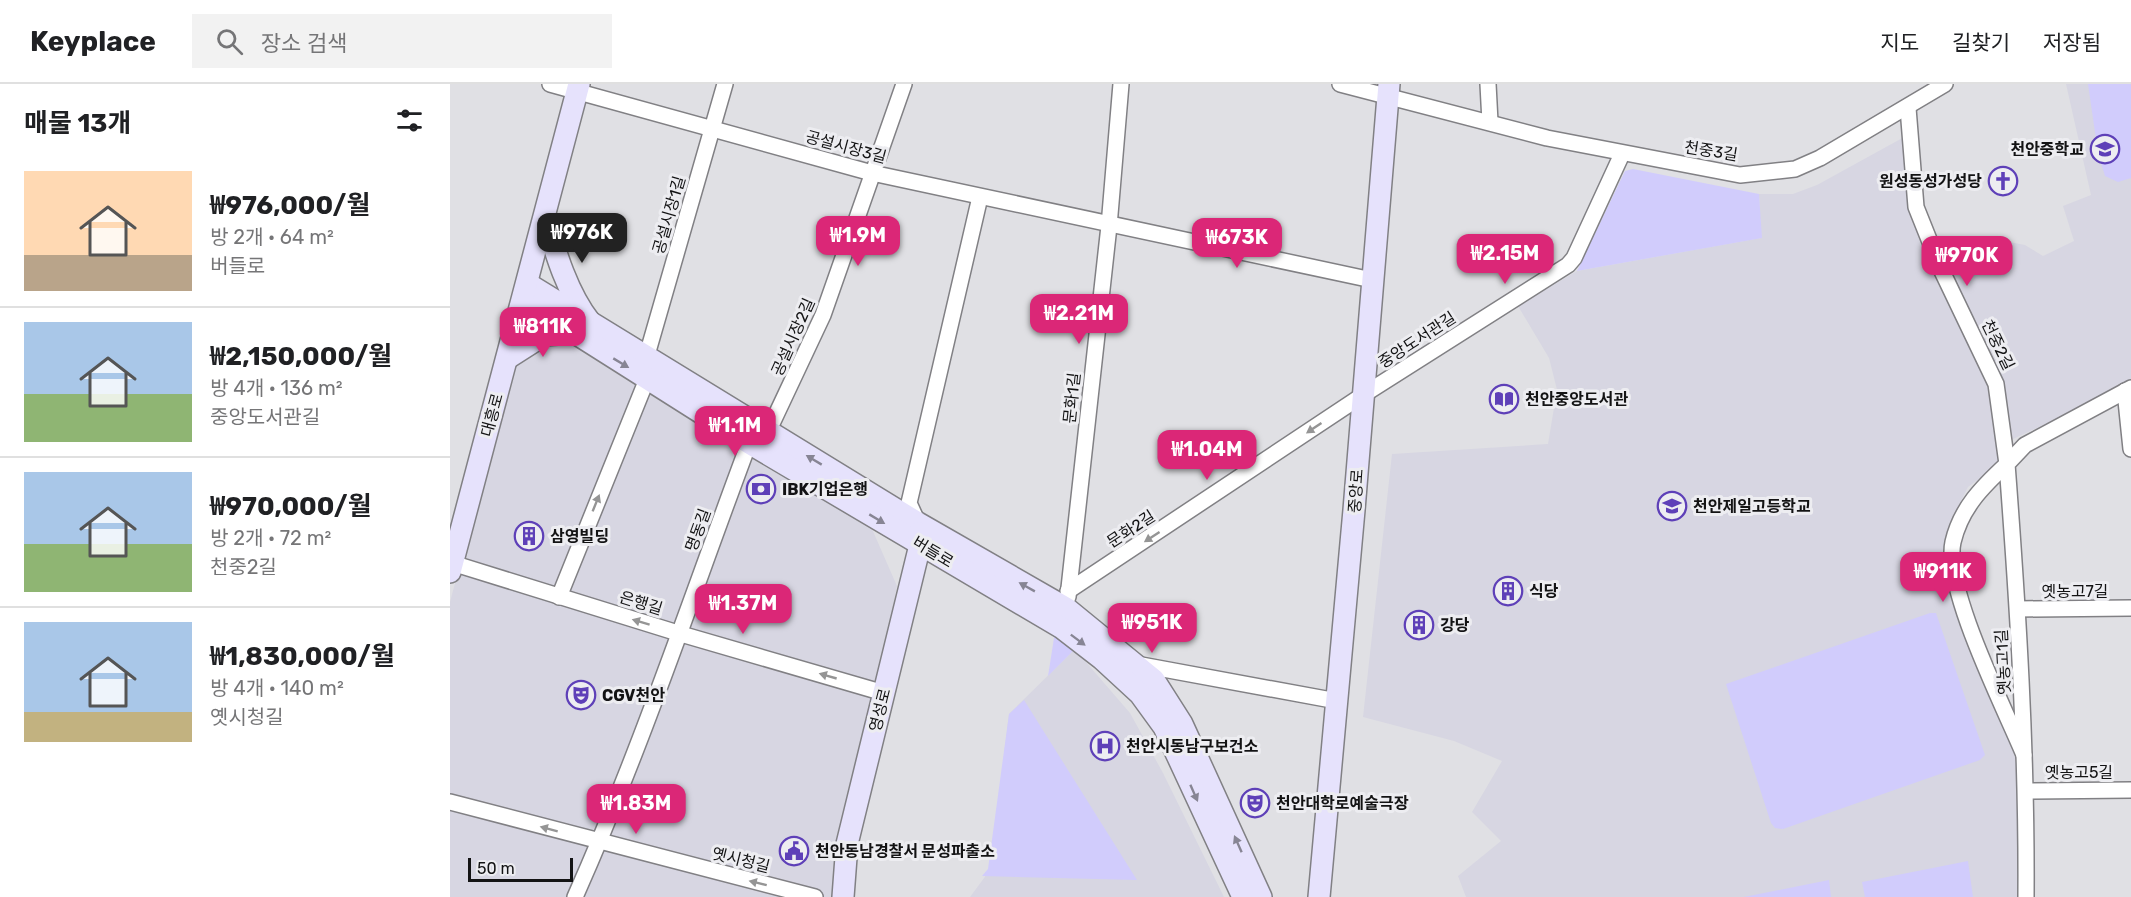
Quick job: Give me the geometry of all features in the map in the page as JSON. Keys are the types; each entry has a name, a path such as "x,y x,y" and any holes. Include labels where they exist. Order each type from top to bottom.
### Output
{"street":[{"name":"공설시장3길","path":"550,84 578,87 713,129 872,173 1109,226 1372,280"},
{"name":"공설시장1길","path":"647,355 725,84"},
{"name":"공설시장2길","path":"768,432 823,315 904,84"},
{"name":"문화1길","path":"1067,600 1109,226 1121,84"},
{"name":"천중3길","path":"1340,84 1388,90 1490,122 1622,154 1740,175 1795,169 1820,158 1908,108 1945,84"},
{"path":"1488,84 1490,122"},
{"name":"대흥로","path":"451,567 578,87"},
{"name":"중앙로","path":"1319,896 1388,90"},
{"name":"천중2길","path":"1908,108 1916,207 1940,267 1996,384 2007,464"},
{"name":"중앙도서관길","path":"1363,395 1568,265 1574,258 1622,154"},
{"path":"918,523 909,503 980,197"},
{"path":"545,216 566,276 583,313 592,325"},
{"name":"버들로","path":"525,292 647,355 918,523 1067,600 1154,680 1182,724 1262,897"},
{"name":"버들로","path":"525,292 571,333 749,443 1062,628 1102,659 1140,694 1164,727 1243,897"},
{"path":"508,358 544,335 571,333"},
{"path":"560,597 647,379"},
{"path":"2024,755 1959,602 1953,570 1953,544 1966,508 1977,491 2025,445 2128,390 2131,449"},
{"name":"문화2길","path":"1067,600 1363,395"},
{"name":"명동길","path":"575,897 681,634 749,443"},
{"name":"옛농고1길","path":"2007,464 2018,609 2026,791 2026,897"},
{"name":"영성로","path":"843,897 847,844 920,544 918,523"},
{"name":"은행길","path":"451,567 884,693"},
{"name":"옛농고7길","path":"2018,609 2131,608"},
{"name":"버들로","path":"1134,663 1337,701"},
{"name":"옛농고5길","path":"2026,791 2131,790"},
{"name":"옛시청길","path":"450,802 815,897"}],"shaded area":[{"path":"2066,84 2131,84 2131,384 2013,439 1993,356 1936,244 1993,239 2025,245 2043,256 2074,241 2063,206 2091,195"},
{"name":"천안중학교","path":"2088,84 2131,84 2131,178 2118,182 2105,176 2098,153"},
{"name":"천안제일고등학교","path":"1906,136 1906,184 1915,227 1928,263 1990,386 1999,428 1998,465 1968,487 1949,525 1944,559 1953,599 2023,780 2017,897 1466,897 1458,876 1501,841 1472,812 1502,761 1454,741 1363,717 1392,454 1548,444 1557,390 1549,358 1518,306 1577,271 1761,238 1759,194 1793,194 1817,185"},
{"path":"1633,169 1759,194 1762,238 1577,271 1625,171"},
{"path":"569,338 869,522 897,586 879,682 835,845 836,897 450,897 450,602 512,369 522,354 542,351"},
{"path":"1930,613 1936,613 1985,755 1980,760 1783,829 1775,828 1771,823 1726,684"},
{"path":"1056,625 1081,643 1048,676"},
{"path":"1081,643 1085,661 1130,713 1163,773 1224,897 970,897 990,870 1009,714"},
{"path":"1024,700 1137,880 982,876 988,869 1009,714"},
{"path":"1968,861 1973,897 1865,897 1862,882"},
{"path":"1829,880 1831,897 1744,897"}],"place":[{"name":"천안중학교","path":"2105,149"},
{"name":"원성동성가성당","path":"2003,181"},
{"name":"천안중앙도서관","path":"1504,399"},
{"name":"IBK기업은행","path":"761,489"},
{"name":"천안제일고등학교","path":"1672,506"},
{"name":"삼영빌딩","path":"529,536"},
{"name":"식당","path":"1508,591"},
{"name":"강당","path":"1419,625"},
{"name":"CGV천안","path":"581,695"},
{"name":"천안시동남구보건소","path":"1105,746"},
{"name":"천안대학로예술극장","path":"1255,803"},
{"name":"천안동남경찰서 문성파출소","path":"794,851"}]}
